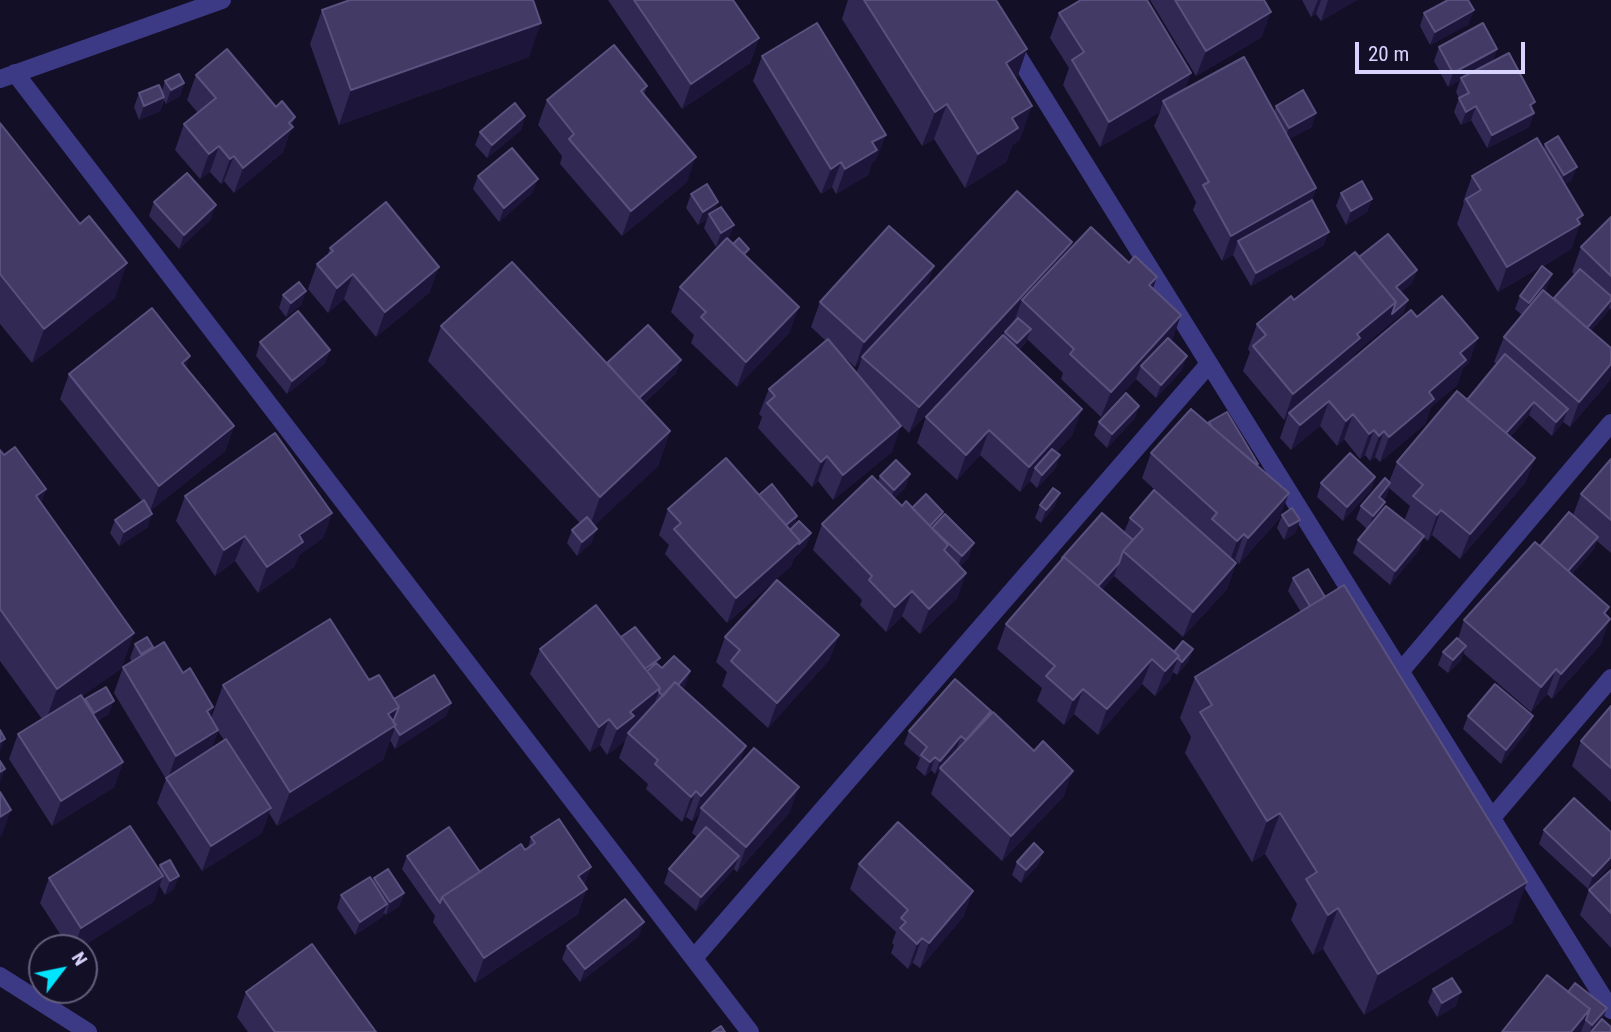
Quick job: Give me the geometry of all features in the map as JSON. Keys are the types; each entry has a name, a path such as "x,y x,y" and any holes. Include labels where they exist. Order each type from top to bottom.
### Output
{"street":[{"path":"222,0 8,76 750,1032"},
{"path":"998,23 1611,1010"},
{"path":"694,958 1209,364"},
{"path":"1400,672 1611,423"},
{"path":"1491,819 1611,678"},
{"path":"0,976 88,1032"}],"building":[{"path":"350,0 533,0 541,23 351,90 322,10"},
{"path":"634,0 733,0 759,38 691,84"},
{"path":"864,0 996,0 1027,49 1006,63 1032,106 1012,118 1018,128 978,154 947,104 935,112"},
{"path":"1081,0 1147,0 1191,73 1109,122 1072,60 1084,52 1059,13"},
{"path":"1175,0 1264,0 1271,12 1206,51"},
{"path":"1448,0 1468,0 1474,10 1435,32 1424,13"},
{"path":"817,23 886,135 872,142 877,150 845,169 841,162 831,169 762,56"},
{"path":"1483,23 1497,49 1453,73 1439,47"},
{"path":"614,45 647,86 641,91 696,157 631,211 569,139 574,134 547,100"},
{"path":"227,49 276,107 282,101 295,117 289,123 293,127 243,168 234,156 230,159 219,146 209,154 184,124 216,98 196,75"},
{"path":"1509,53 1535,102 1530,105 1534,113 1492,135 1476,106 1466,112 1459,98 1469,93 1461,78"},
{"path":"1244,57 1316,188 1231,236 1203,185 1209,182 1163,101"},
{"path":"179,74 184,83 171,90 165,81"},
{"path":"159,85 164,97 144,106 139,93"},
{"path":"1303,90 1316,113 1289,128 1276,106"},
{"path":"515,103 525,116 492,145 480,132"},
{"path":"0,123 80,224 89,216 127,263 44,329 0,274"},
{"path":"1558,136 1577,167 1564,175 1545,144"},
{"path":"1537,138 1583,215 1577,219 1580,224 1507,267 1466,199 1481,190 1472,176"},
{"path":"512,148 538,179 504,208 478,176"},
{"path":"187,173 216,205 184,235 154,202"},
{"path":"1362,181 1372,199 1351,211 1341,193"},
{"path":"707,184 718,202 703,212 691,194"},
{"path":"1017,191 1072,242 919,407 862,357"},
{"path":"1312,200 1329,232 1256,273 1238,241"},
{"path":"386,202 439,267 385,312 353,274 337,288 317,264 333,251 330,248"},
{"path":"721,207 734,225 721,233 709,214"},
{"path":"1611,217 1611,276 1581,247"},
{"path":"889,226 934,266 864,342 820,302"},
{"path":"1091,227 1129,263 1135,256 1157,277 1149,285 1181,315 1111,392 1070,354 1074,349 1022,300"},
{"path":"1388,234 1417,270 1396,287 1408,300 1392,314 1396,302 1359,257"},
{"path":"727,238 799,307 746,362 701,317 706,312 680,287"},
{"path":"739,238 749,249 744,254 733,244"},
{"path":"1355,252 1396,302 1357,334 1360,338 1293,394 1253,346 1266,335 1257,324 1291,296 1294,300"},
{"path":"512,262 670,431 600,497 441,326"},
{"path":"1542,266 1552,274 1529,303 1520,296"},
{"path":"1580,269 1611,296 1611,300 1587,328 1554,298"},
{"path":"299,282 306,291 291,303 283,295"},
{"path":"1543,290 1611,348 1611,364 1579,402 1504,337"},
{"path":"1442,296 1478,338 1460,353 1466,360 1429,392 1434,399 1389,437 1384,431 1379,436 1374,430 1369,434 1353,414 1346,421 1329,401 1300,425 1289,413 1411,310 1417,317"},
{"path":"152,308 190,356 182,363 234,426 159,486 69,374"},
{"path":"298,311 330,350 292,381 260,342"},
{"path":"1018,318 1031,329 1017,343 1005,332"},
{"path":"648,325 681,360 639,398 607,363"},
{"path":"1003,335 1082,409 1029,467 989,430 966,455 926,417"},
{"path":"1168,338 1187,356 1161,385 1141,366"},
{"path":"828,339 901,426 843,475 827,456 821,462 767,403 775,396 769,389"},
{"path":"1505,354 1568,409 1556,422 1534,402 1506,433 1467,400"},
{"path":"1457,391 1535,458 1470,534 1441,510 1437,515 1413,496 1423,485 1397,462"},
{"path":"1126,393 1139,406 1112,434 1099,422"},
{"path":"1191,409 1289,493 1248,538 1244,534 1237,541 1212,519 1217,513 1151,453"},
{"path":"1227,412 1258,464 1257,465 1209,422"},
{"path":"275,433 332,513 299,535 303,542 267,567 245,536 224,550 185,496"},
{"path":"15,447 46,489 36,496 134,633 57,689 0,609 0,450 4,455"},
{"path":"1052,449 1060,455 1042,475 1035,468"},
{"path":"1350,453 1375,477 1347,507 1321,483"},
{"path":"726,458 800,541 736,598 674,529 681,523 668,509"},
{"path":"1611,459 1611,520 1581,494"},
{"path":"896,460 910,474 894,490 880,476"},
{"path":"872,476 902,506 906,501 948,545 944,550 966,573 929,609 912,591 895,607 869,580 872,576 822,524"},
{"path":"1385,478 1390,483 1379,497 1385,502 1373,516 1361,506"},
{"path":"772,484 797,516 786,525 759,495"},
{"path":"1053,488 1060,493 1046,510 1040,505"},
{"path":"1154,490 1236,563 1193,612 1123,551 1143,529 1130,518"},
{"path":"926,494 943,512 930,526 912,508"},
{"path":"144,500 152,514 124,532 115,520"},
{"path":"1386,506 1424,536 1395,571 1358,540"},
{"path":"1292,508 1300,520 1289,526 1282,515"},
{"path":"1569,512 1598,537 1568,571 1540,546"},
{"path":"1102,513 1133,540 1123,551 1119,563 1098,586 1062,558"},
{"path":"945,514 974,543 962,556 932,528"},
{"path":"587,517 597,529 582,542 572,530"},
{"path":"799,521 811,533 799,544 800,541 790,530"},
{"path":"1535,542 1609,607 1604,613 1610,619 1561,674 1556,669 1541,687 1464,620"},
{"path":"1064,557 1179,656 1165,671 1152,659 1107,709 1083,689 1073,700 1046,676 1055,666 1006,624"},
{"path":"1308,569 1325,597 1310,606 1293,578"},
{"path":"777,580 839,635 777,703 731,661 740,650 725,637"},
{"path":"1344,585 1527,882 1378,974 1338,908 1328,915 1306,879 1317,872 1280,813 1267,821 1200,712 1212,705 1195,677"},
{"path":"596,605 660,688 630,712 634,716 617,729 609,719 599,727 540,649"},
{"path":"330,619 369,680 379,675 399,707 388,714 396,725 290,792 223,685"},
{"path":"635,627 660,658 645,669 621,637"},
{"path":"147,637 153,647 141,654 135,644"},
{"path":"1457,638 1466,646 1453,660 1443,652"},
{"path":"1183,641 1193,649 1182,662 1174,652"},
{"path":"164,642 183,673 190,668 213,707 207,711 218,730 176,756 123,667"},
{"path":"674,656 690,671 678,685 675,682 663,696 647,671 656,663 662,668"},
{"path":"434,675 451,703 400,735 393,722 399,707 394,699"},
{"path":"955,679 991,711 966,740 961,736 940,761 935,757 930,762 921,755 927,747 909,731"},
{"path":"675,682 746,746 701,796 696,791 691,797 655,764 658,760 628,733"},
{"path":"1495,684 1533,716 1506,750 1468,716"},
{"path":"106,687 114,701 94,713 85,699"},
{"path":"81,695 123,762 61,801 18,734"},
{"path":"1611,706 1611,768 1581,741"},
{"path":"993,712 1034,751 1043,741 1073,771 1011,836 940,768"},
{"path":"226,739 271,808 211,846 166,778"},
{"path":"754,748 799,787 746,847 701,808"},
{"path":"0,792 11,810 0,817"},
{"path":"1574,798 1611,832 1611,857 1593,876 1544,830"},
{"path":"559,819 591,867 578,876 587,889 484,958 442,897 521,844 525,850 535,843 531,837"},
{"path":"898,822 973,891 929,943 922,938 917,944 900,928 906,922 901,918 908,910 859,864"},
{"path":"130,826 163,876 81,928 49,878"},
{"path":"449,827 480,872 442,897 440,903 407,856"},
{"path":"706,827 739,856 701,897 669,869"},
{"path":"1034,843 1043,852 1026,870 1017,862"},
{"path":"170,860 179,876 170,881 160,865"},
{"path":"388,869 404,893 390,902 374,878"},
{"path":"1611,870 1611,913 1589,890"},
{"path":"370,877 387,904 360,922 341,895"},
{"path":"625,899 644,922 585,969 567,946"},
{"path":"312,944 376,1032 275,1032 246,992"},
{"path":"1547,975 1590,1009 1571,1032 1502,1032"},
{"path":"1452,978 1461,992 1442,1003 1433,989"},
{"path":"1575,983 1607,1008 1592,1025 1586,1020 1590,1009 1568,992"},
{"path":"1602,1019 1611,1027 1611,1032 1591,1032"},
{"path":"721,1026 725,1032 712,1032"}]}
